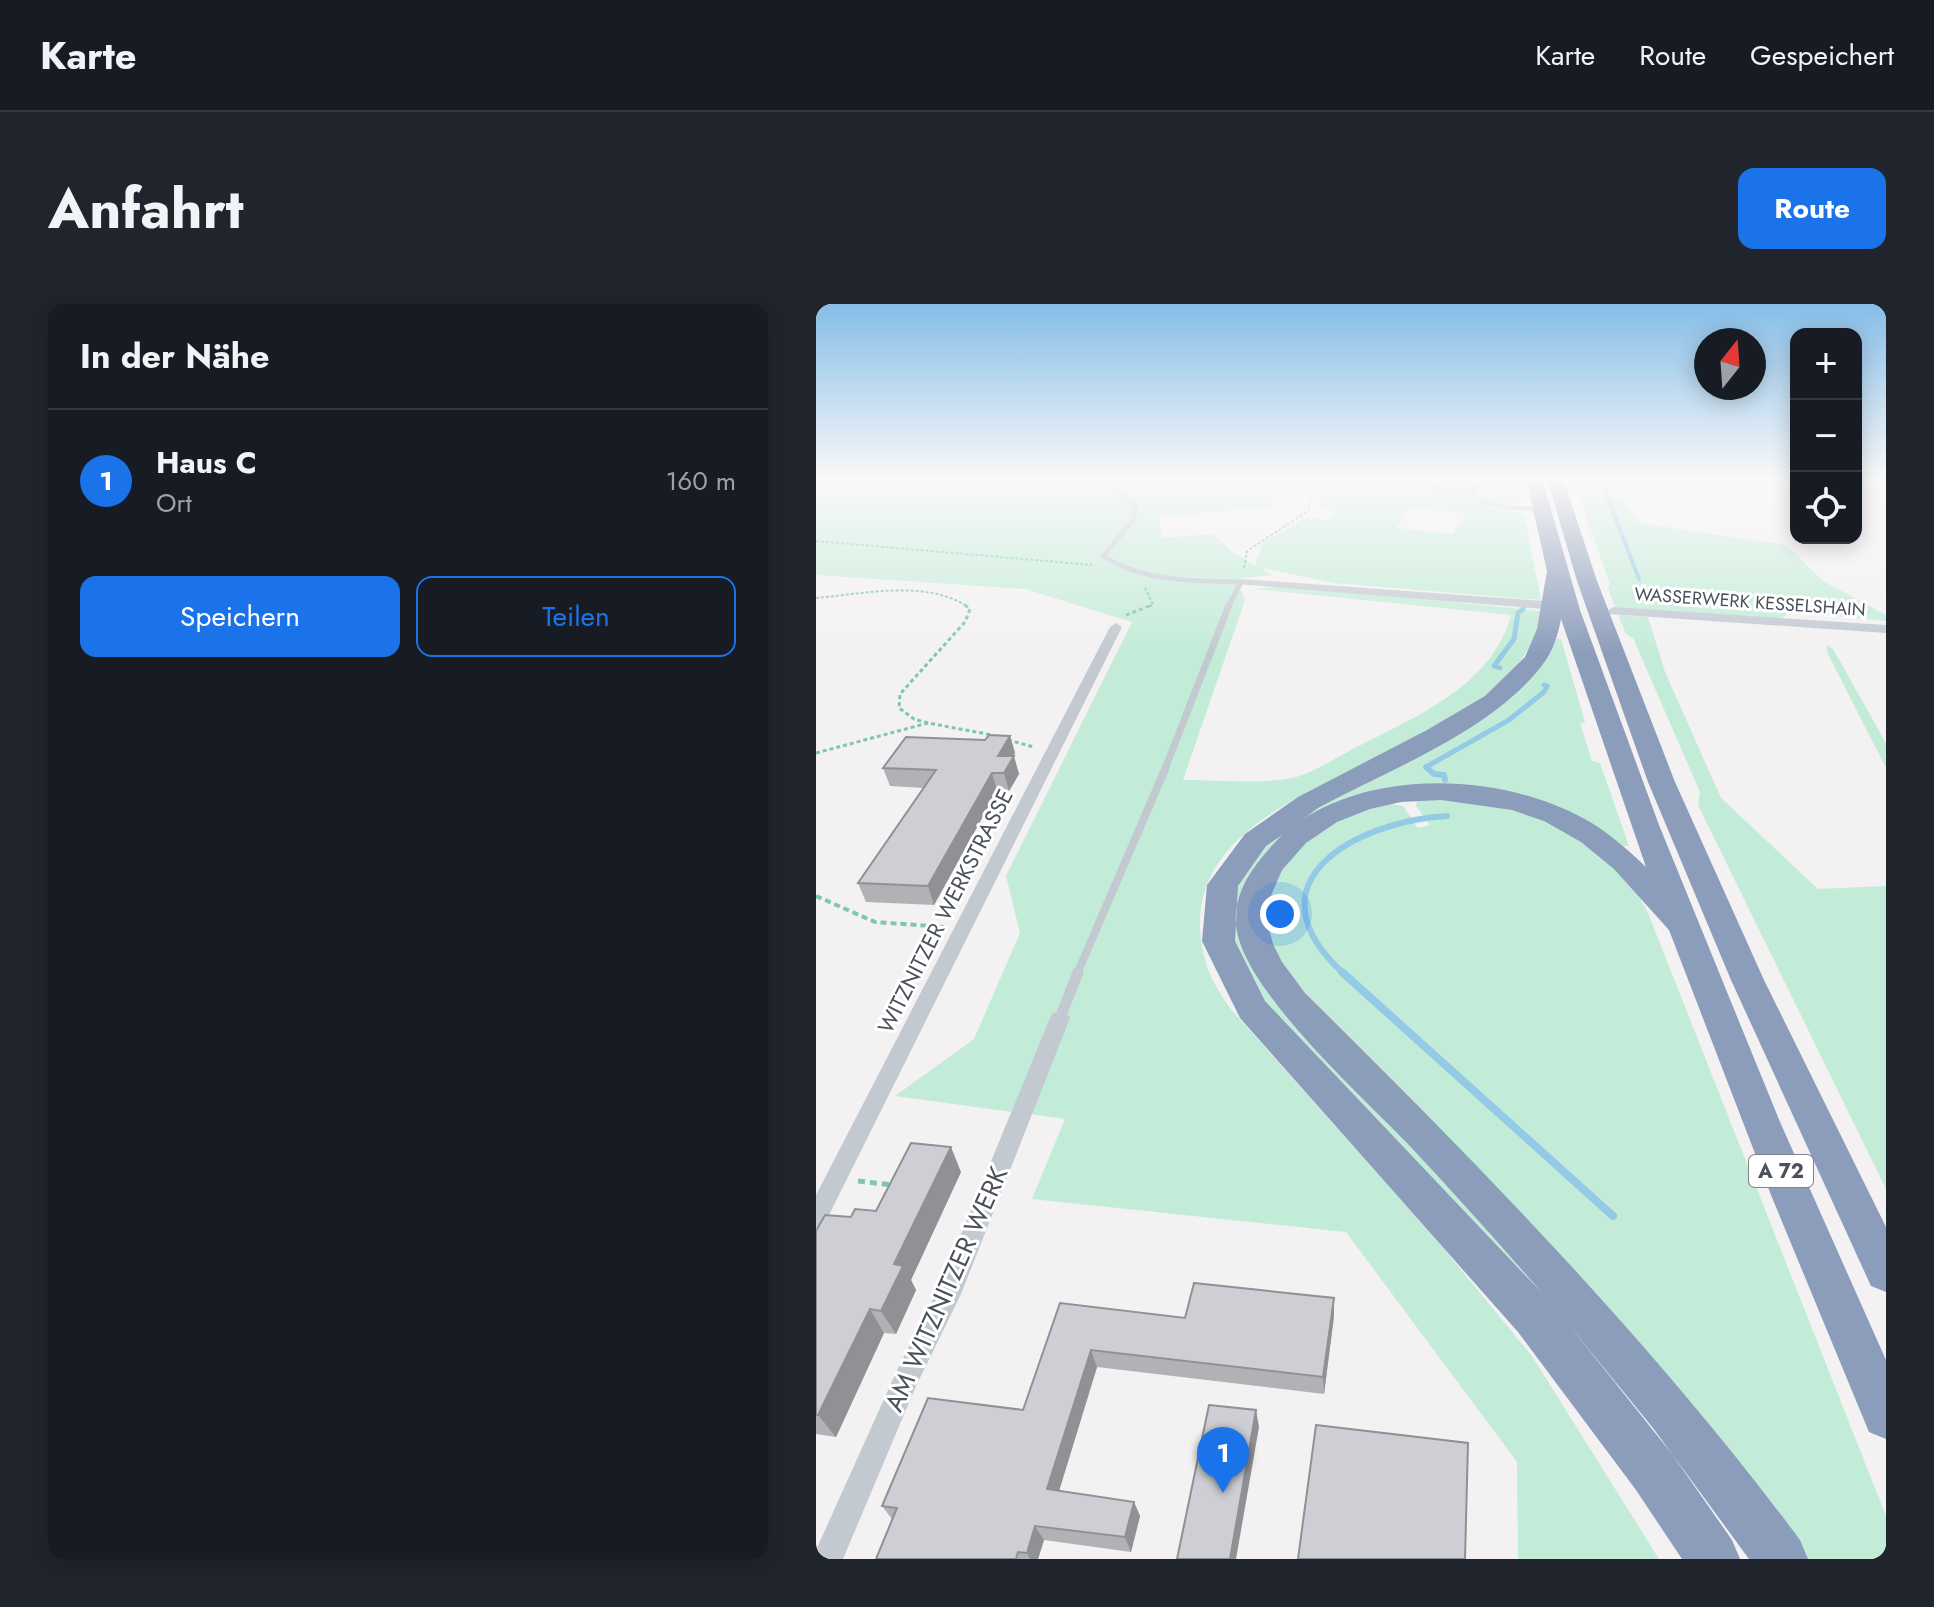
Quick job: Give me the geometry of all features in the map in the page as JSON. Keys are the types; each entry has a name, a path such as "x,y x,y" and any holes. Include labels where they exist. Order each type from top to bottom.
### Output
{"highway":[{"name":"A 72","path":"1547,537 1556,573 1557,606 1802,1225 1886,1415"},
{"name":"A 72","path":"1576,537 1656,766 1784,1059 1886,1272"},
{"path":"1557,606 1544,644 1535,659 1503,695 1457,726 1290,810 1250,843 1230,869 1219,898 1215,932 1233,982 1252,1009 1534,1317 1654,1472 1713,1559"},
{"path":"1682,925 1627,864 1592,835 1557,816 1521,803 1482,795 1434,793 1393,796 1346,808 1309,826 1275,857 1262,876 1252,906 1254,934 1270,972 1293,1002 1499,1216 1639,1370 1781,1559"}],"street":[{"path":"1241,582 1557,606"},
{"name":"WASSERWERK KESSELSHAIN","path":"1602,610 1886,629"},
{"name":"WITZNITZER WERKSTRASSE","path":"818,1212 1116,627"},
{"name":"AM WITZNITZER WERK","path":"828,1559 907,1377 949,1294 1060,1018"}],"lane":[{"path":"1060,1018 1241,582 1144,574 1114,567 1103,556 1119,537"}],"path":[{"path":"1241,582 1247,551 1269,537"},
{"path":"816,541 1114,567"},
{"path":"1116,627 1116,618 1153,605 1144,586 1144,574"},
{"path":"816,598 916,592 964,602 970,609 965,622 900,694 899,708 914,719 928,723 1054,751"},
{"path":"816,753 928,723"},
{"path":"816,896 875,922 962,929"},
{"path":"836,1179 902,1186"}],"green space":[{"path":"816,537 1216,537 1231,551 1255,565 1262,544 1274,537 1528,537 1541,600 1334,583 1262,568 1272,575 1236,579 1245,600 1183,780 1274,780 1295,777 1321,767 1448,697 1487,662 1502,640 1511,615 1255,589 1279,587 1363,593 1542,611 1516,666 1468,709 1276,810 1228,851 1202,902 1208,970 1229,1007 1439,1243 1532,1356 1659,1559 1518,1559 1517,1462 1346,1232 1032,1199 1065,1119 895,1096 974,1039 1020,933 1006,876 1132,622 1025,589 816,575"},
{"path":"1593,537 1730,537 1786,545 1823,581 1886,615 1886,621 1791,612 1779,619 1615,608 1608,588 1610,584"},
{"path":"1618,615 1648,617 1665,672 1721,798 1818,889 1886,886 1886,1189 1698,805 1700,792 1633,638 1626,634"},
{"path":"1554,639 1561,639 1585,722 1580,723 1592,761 1600,763 1629,846 1618,846 1593,828 1428,787 1297,826 1275,842 1260,861 1243,902 1315,1040 1631,1388 1615,1384 1270,1013 1239,965 1229,909 1245,863 1288,820 1516,692 1535,673"},
{"path":"1827,645 1833,649 1886,743 1886,768 1827,652"},
{"path":"1417,800 1499,804 1568,827 1632,883 1648,913 1886,1516 1886,1559 1805,1559 1281,965 1270,937 1268,909 1271,888 1290,856 1325,827 1366,808 1403,806 1418,828 1430,825 1416,806"}],"building":[{"path":"989,735 1010,736 998,756 1014,756 1004,773 992,773 928,886 858,883 936,770 883,768 906,737 985,740"},
{"path":"911,1143 951,1147 894,1264 903,1266 881,1311 870,1309 816,1415 816,1231 825,1215 851,1217 855,1209 876,1211"},
{"path":"1194,1283 1334,1298 1323,1377 1091,1350 1047,1489 1134,1502 1125,1537 1035,1526 1027,1553 1018,1552 1016,1559 876,1559 897,1508 882,1506 928,1398 1023,1410 1060,1303 1185,1318"},
{"path":"1209,1405 1256,1410 1230,1559 1177,1559"},
{"path":"1316,1425 1468,1443 1465,1559 1298,1559"}],"waterway":[{"path":"1623,537 1639,579"},
{"path":"1500,668 1494,666 1514,639 1518,613 1523,609"},
{"path":"1426,767 1509,720 1544,692 1547,686 1544,685"},
{"path":"1426,767 1434,774 1444,775 1445,780"},
{"path":"1343,973 1316,941 1305,911 1308,885 1324,862 1348,844 1413,820 1447,816"},
{"path":"1343,973 1613,1216"}],"place":[{"name":"Haus C","path":"1223,1493"}]}
